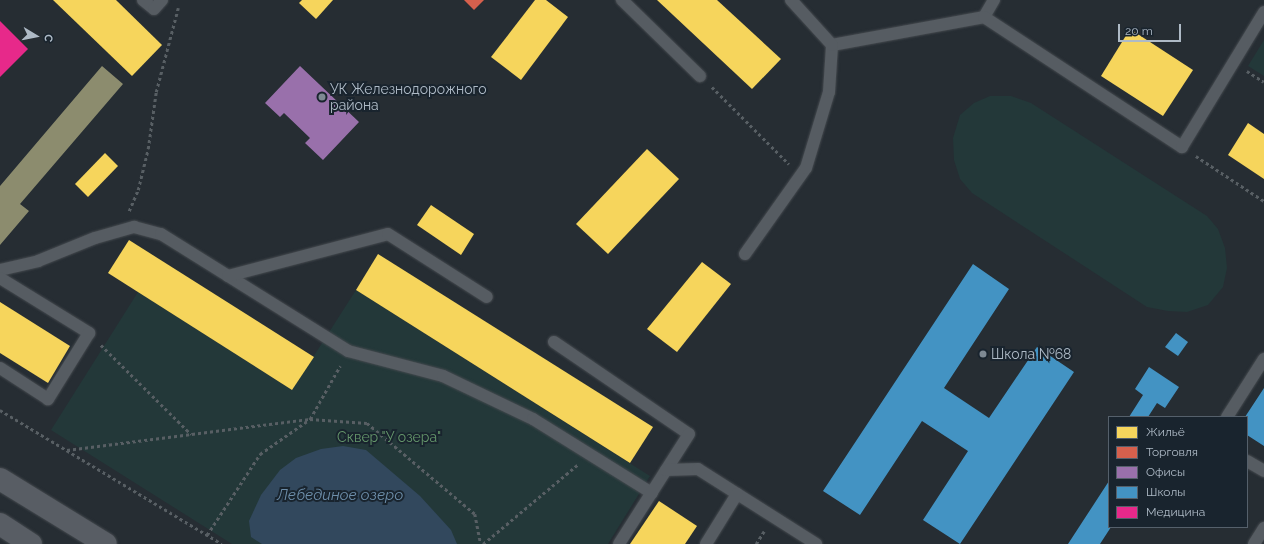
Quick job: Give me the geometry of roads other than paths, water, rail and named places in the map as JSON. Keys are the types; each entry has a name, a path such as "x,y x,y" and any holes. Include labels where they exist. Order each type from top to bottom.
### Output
{"main road":[{"path":"0,479 106,544"},
{"path":"0,524 31,544"}],"lane":[{"path":"143,0 154,9 162,0"},
{"path":"622,0 700,76"},
{"path":"745,254 806,168 829,92 832,45 791,0"},
{"path":"984,17 994,0"},
{"path":"832,45 984,17 1182,147 1264,12"},
{"path":"0,270 38,261 95,238 120,230 134,227 161,234 348,351 443,376 533,419 652,493"},
{"path":"228,276 388,234 487,297"},
{"path":"0,278 89,334 48,398 0,368"},
{"path":"554,342 689,434 619,544"},
{"path":"1228,416 1264,359"},
{"path":"1248,462 1264,472"},
{"path":"666,470 698,469 816,544"},
{"path":"706,544 737,494"},
{"path":"1254,544 1264,528"}],"water":[{"name":"Лебединое озеро","path":"343,446 366,450 420,496 451,530 457,544 262,544 251,537 249,521 261,495 280,470 296,458 321,449"}],"place":[{"name":"УК Железнодорожного района","path":"322,97"},
{"name":"Школа №68","path":"983,354"}],"park label":[{"name":"Сквер \"У озера\"","path":"389,437"}]}
